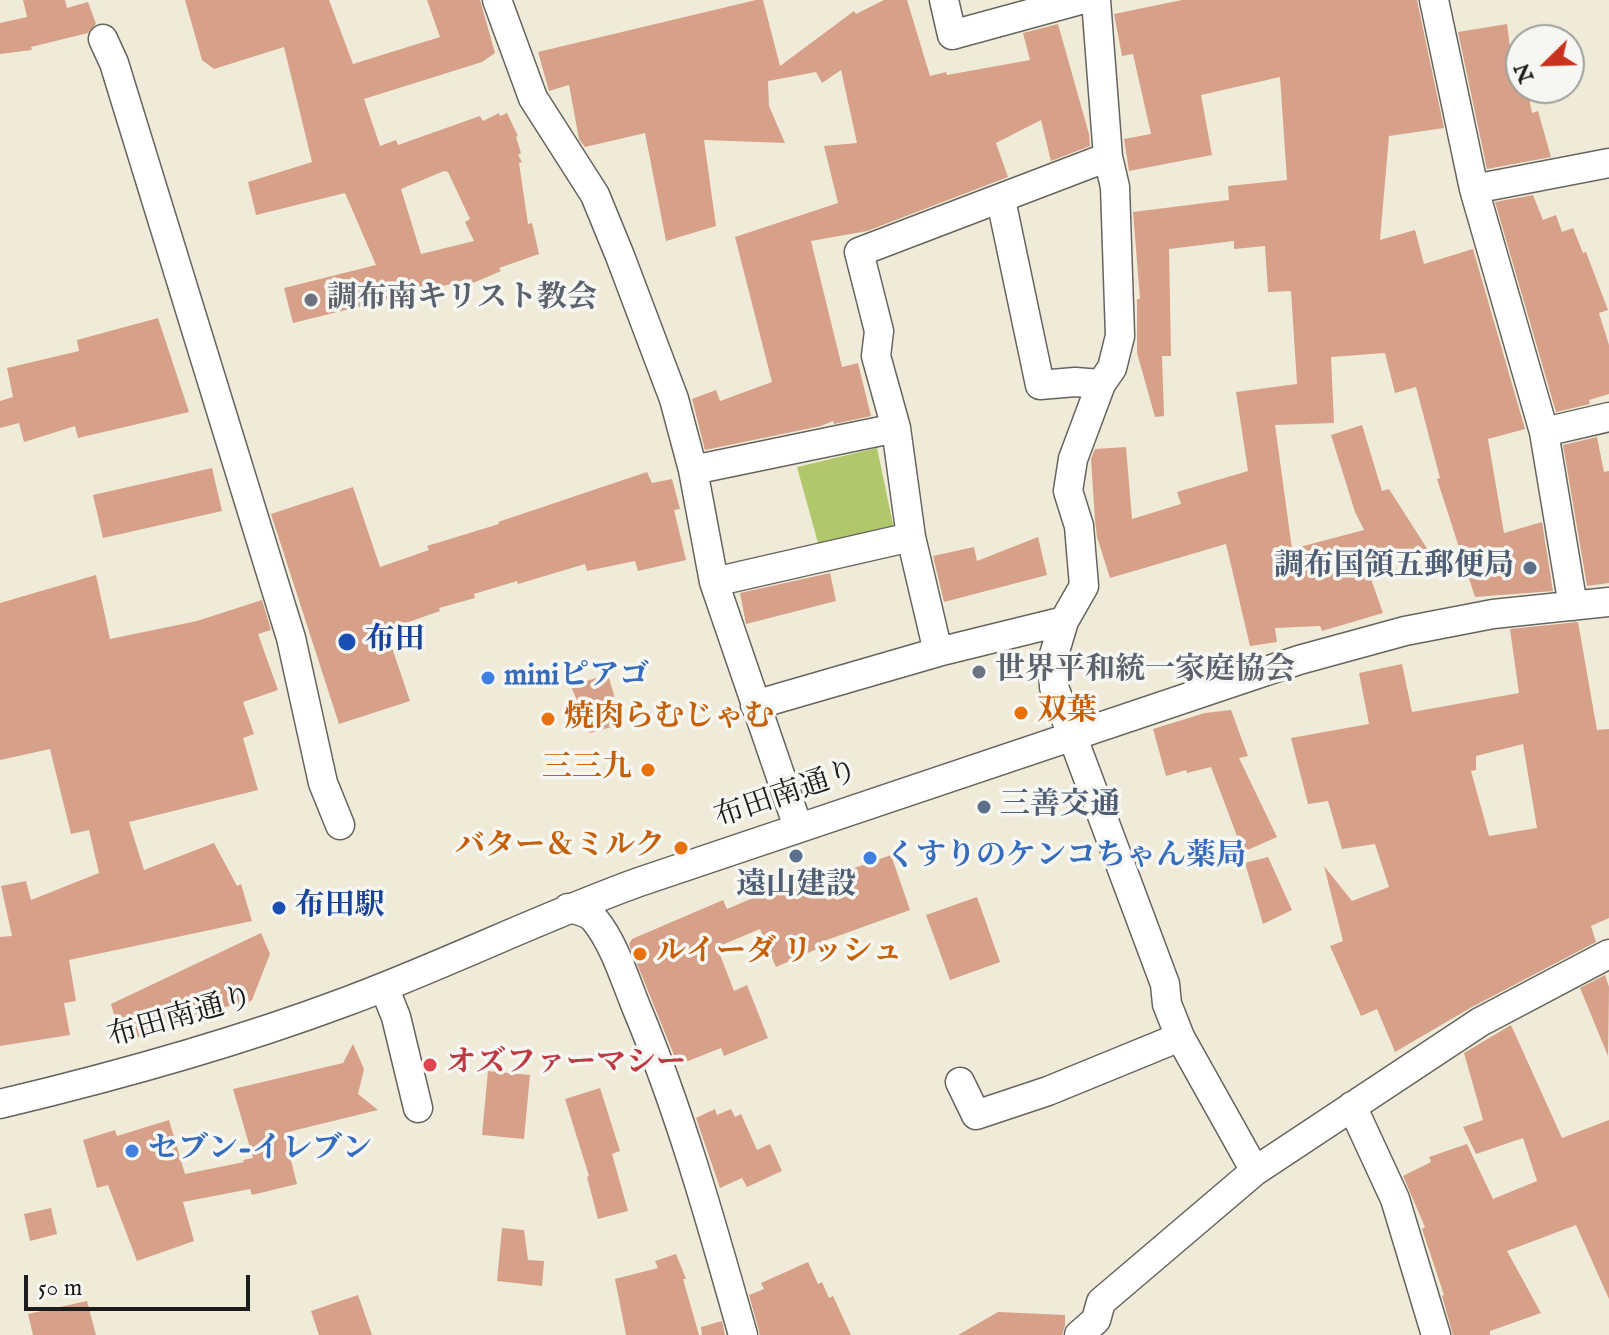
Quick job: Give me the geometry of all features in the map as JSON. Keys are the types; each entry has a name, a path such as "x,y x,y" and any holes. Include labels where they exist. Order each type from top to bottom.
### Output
{"street":[{"path":"497,0 533,98 595,195 674,399 693,470 714,582 798,827"},
{"path":"944,0 952,35 1080,0"},
{"path":"1096,0 1108,157 1115,187 1120,336 1112,368 1101,384 1073,459 1068,491 1079,526 1084,586 1064,621 1053,658 1054,687 1165,984 1167,1004 1180,1037 1255,1171"},
{"path":"1434,0 1474,189 1544,432 1573,606"},
{"path":"103,39 126,101 291,638 323,783 340,825"},
{"path":"938,652 911,537 896,428 876,356 879,331 859,252 1108,157"},
{"path":"1474,189 1609,163"},
{"path":"1001,200 1040,385 1075,382 1101,384"},
{"path":"1544,432 1609,417"},
{"path":"693,470 896,428"},
{"path":"714,582 911,537"},
{"name":"布田南通り","path":"0,1104 190,1054 276,1027 384,987 568,908 798,827 1299,660 1405,631 1493,614 1609,602"},
{"path":"755,705 938,652 1064,621"},
{"path":"568,908 584,912 595,920 617,960 650,1040 707,1208 743,1335"},
{"path":"1079,1335 1096,1320 1101,1302 1255,1171 1480,1022 1609,954"},
{"path":"384,987 396,1017 418,1108"},
{"path":"960,1082 976,1115 1048,1091 1180,1037"},
{"path":"1352,1106 1395,1199 1436,1335"}],"green space":[{"path":"877,448 894,529 818,543 797,467"}],"building":[{"path":"23,0 65,0 67,8 88,2 96,24 88,33 31,47 32,50 0,54 0,23 27,17"},
{"path":"185,0 329,0 353,64 440,37 427,0 480,0 495,53 482,62 364,99 380,146 396,140 398,145 480,116 483,121 499,113 500,116 507,113 518,136 528,224 532,223 539,254 499,268 501,271 473,283 471,279 293,323 284,288 376,265 345,193 256,215 248,182 312,162 284,47 214,69 202,60","holes":["448,172 470,219 465,222 474,241 421,254 401,189"]},
{"path":"763,0 780,66 854,11 856,14 884,0 907,0 930,76 1030,60 1023,33 1058,24 1090,146 1051,161 1041,120 996,143 1008,177 867,231 811,241 842,367 858,363 871,416 834,424 833,421 705,450 692,399 716,390 720,401 772,382 735,237 838,203 824,146 857,143 841,70 822,83 816,72 768,81 769,106 785,143 704,140 716,226 666,241 645,133 585,147 579,139 569,85 549,91 538,52"},
{"path":"1182,0 1417,0 1444,128 1389,136 1380,240 1415,230 1424,264 1473,249 1525,429 1488,439 1504,533 1542,522 1553,591 1475,597 1437,479 1440,478 1416,387 1395,393 1385,353 1331,357 1334,423 1275,425 1292,549 1364,530 1355,512 1331,435 1362,425 1382,491 1389,489 1428,550 1365,562 1383,613 1322,631 1320,626 1275,628 1277,642 1250,646 1226,544 1110,578 1095,520 1091,459 1095,449 1126,447 1132,519 1181,504 1177,492 1248,471 1236,392 1297,384 1291,291 1268,292 1265,246 1234,249 1234,241 1169,249 1171,356 1162,356 1164,416 1155,417 1137,353 1137,299 1140,299 1133,212 1229,200 1228,186 1287,180 1280,77 1201,95 1212,155 1129,171 1124,139 1151,134 1133,54 1122,56 1114,14"},
{"path":"1505,24 1505,104 1530,104 1532,113 1538,111 1551,157 1487,169 1458,32"},
{"path":"1533,195 1543,220 1556,215 1562,232 1573,228 1583,253 1586,252 1608,310 1599,313 1609,345 1609,394 1589,400 1590,404 1556,412 1495,202"},
{"path":"158,318 189,412 78,438 75,426 24,442 19,423 0,428 0,401 13,397 7,368 79,351 77,340"},
{"path":"1597,437 1604,472 1609,471 1609,583 1587,586 1563,445"},
{"path":"212,468 222,511 103,538 93,495"},
{"path":"647,472 652,483 672,479 680,509 674,510 686,560 638,571 635,561 587,571 585,564 474,594 475,598 439,608 440,611 386,630 410,701 339,724 271,514 353,487 380,567 429,550 427,546"},
{"path":"1038,537 1047,575 944,602 933,556 974,547 977,561"},
{"path":"830,573 836,601 746,624 740,593"},
{"path":"96,575 110,639 197,621 262,600 271,630 258,634 278,690 243,702 254,734 243,738 258,790 129,822 144,870 214,843 237,886 241,884 252,921 69,960 76,1001 64,1003 70,1035 0,1046 0,937 12,936 1,886 26,881 31,900 99,873 89,830 71,834 50,749 0,760 0,603"},
{"path":"1578,622 1597,730 1609,729 1609,918 1591,926 1596,942 1472,1007 1395,1052 1377,1009 1361,1016 1330,946 1343,941 1324,866 1352,901 1389,887 1375,844 1342,849 1328,801 1308,804 1291,738 1369,724 1359,673 1402,664 1412,712 1519,693 1510,629","holes":["1523,744 1537,828 1489,836 1471,771 1476,770 1476,756"]},
{"path":"608,674 622,724 590,733 571,686"},
{"path":"1231,710 1248,756 1239,758 1277,837 1243,852 1211,767 1166,776 1153,729 1205,713"},
{"path":"891,855 910,910 824,941 826,945 776,967 760,929 717,947 734,991 747,985 768,1038 724,1056 721,1048 678,1065 629,944 632,939 723,900 727,909 798,879 801,887"},
{"path":"1268,857 1292,910 1263,924 1245,863"},
{"path":"977,897 1000,962 950,980 926,915"},
{"path":"261,933 270,954 252,1000 243,1006 233,1005 151,1026 153,1033 122,1042 111,1004"},
{"path":"1605,975 1609,987 1608,1056 1580,988"},
{"path":"1511,1025 1562,1138 1609,1120 1609,1299 1576,1225 1507,1251 1541,1313 1490,1331 1490,1335 1453,1335 1444,1295 1422,1229 1425,1227 1403,1176 1431,1162 1429,1157 1467,1144 1493,1199 1537,1181 1523,1138 1476,1154 1463,1127 1483,1120 1464,1053"},
{"path":"353,1044 364,1069 358,1094 378,1110 284,1133 297,1184 252,1195 250,1189 183,1202 194,1241 137,1261 108,1185 97,1188 83,1140 115,1130 117,1136 169,1120 185,1174 244,1162 253,1158 233,1089 343,1063"},
{"path":"488,1071 530,1075 524,1139 482,1135"},
{"path":"600,1088 620,1151 612,1154 628,1211 598,1219 589,1176 565,1099"},
{"path":"715,1109 717,1115 731,1109 735,1117 741,1114 757,1150 770,1144 782,1171 747,1187 742,1178 720,1188 696,1118"},
{"path":"51,1208 57,1234 30,1241 24,1214"},
{"path":"502,1228 524,1230 528,1260 544,1261 542,1286 497,1281"},
{"path":"676,1254 686,1279 683,1279 699,1335 626,1335 615,1279 658,1268 655,1261"},
{"path":"808,1262 818,1284 822,1282 829,1298 833,1296 851,1335 760,1335 749,1295 764,1289 761,1283"},
{"path":"358,1295 372,1335 319,1335 311,1311"},
{"path":"87,1301 96,1335 33,1335 28,1314"},
{"path":"998,1312 1065,1315 1065,1326 1062,1335 958,1335"},
{"path":"722,1321 725,1335 702,1335 701,1327"}],"place":[{"name":"調布南キリスト教会","path":"311,300"},
{"name":"調布国領五郵便局","path":"1530,568"},
{"name":"布田","path":"347,642"},
{"name":"世界平和統一家庭協会","path":"979,672"},
{"name":"miniピアゴ","path":"488,678"},
{"name":"双葉","path":"1021,713"},
{"name":"焼肉らむじゃむ","path":"548,719"},
{"name":"三三九","path":"648,770"},
{"name":"三善交通","path":"984,807"},
{"name":"バター＆ミルク","path":"681,848"},
{"name":"遠山建設","path":"796,856"},
{"name":"くすりのケンコちゃん薬局","path":"870,858"},
{"name":"布田駅","path":"279,908"},
{"name":"ルイーダ リッシュ","path":"640,954"},
{"name":"オズファーマシー","path":"430,1065"},
{"name":"セブン-イレブン","path":"132,1151"}]}
